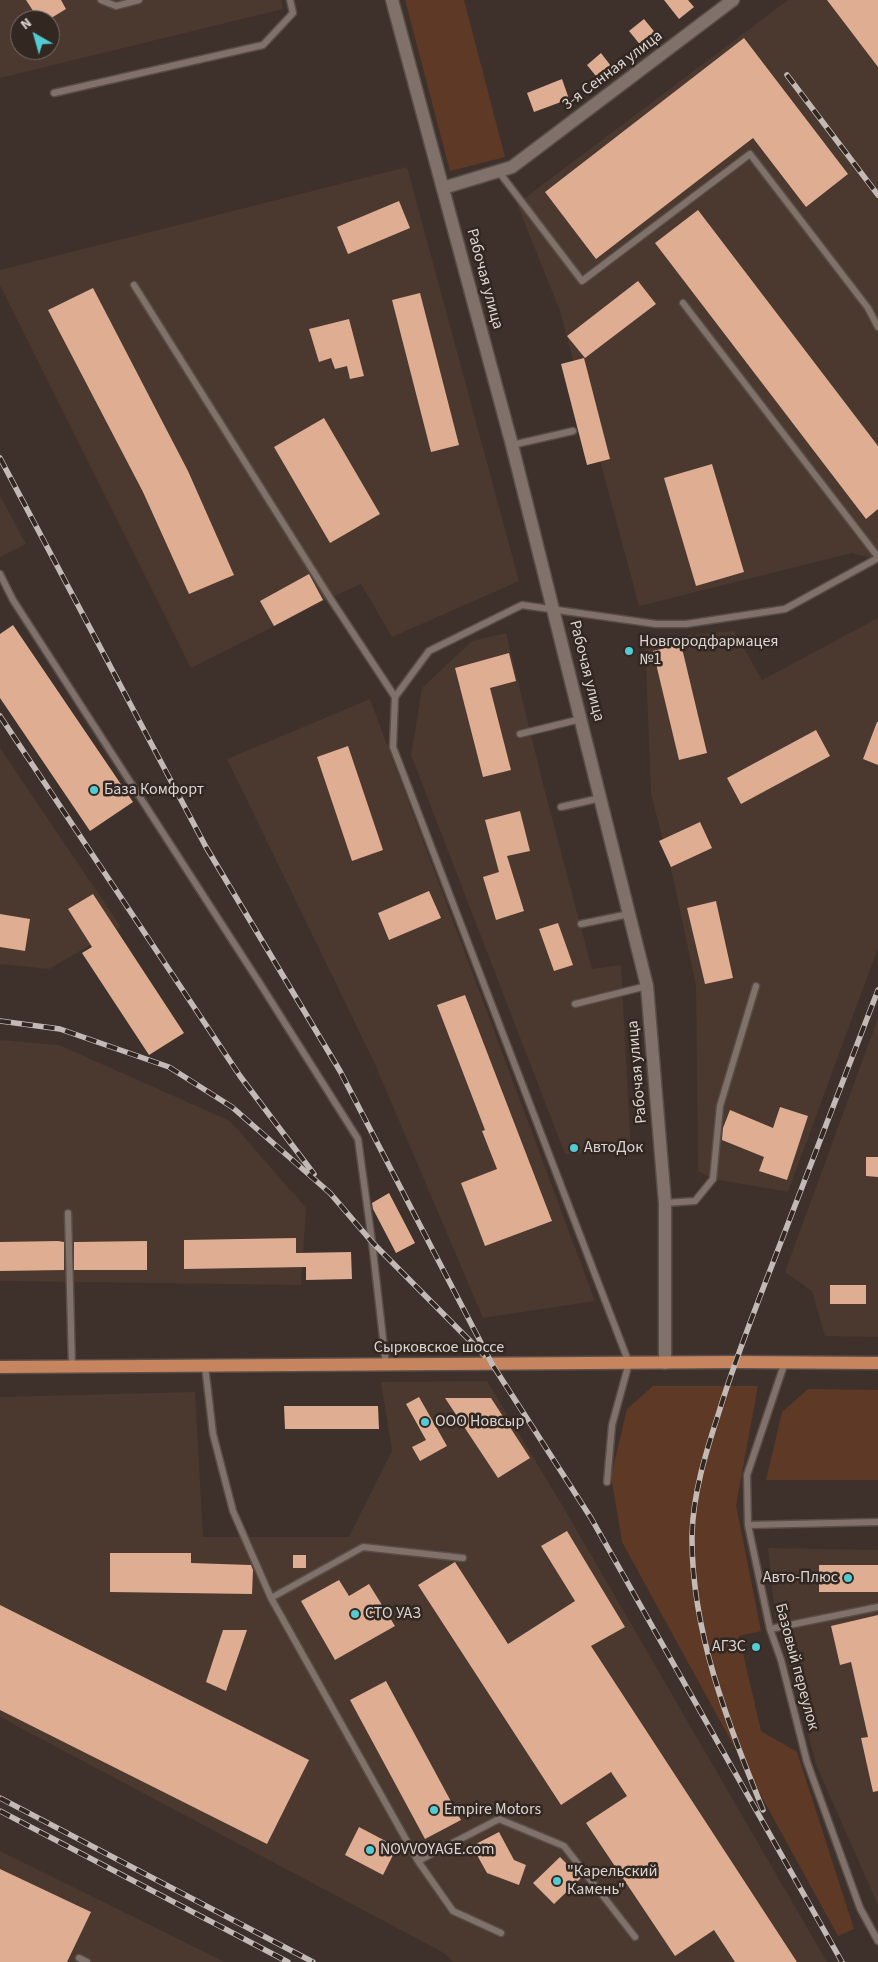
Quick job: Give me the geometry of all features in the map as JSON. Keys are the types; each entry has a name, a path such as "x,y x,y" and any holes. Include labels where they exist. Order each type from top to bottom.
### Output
{"main road":[{"name":"Рабочая улица","path":"392,0 512,446 647,986 666,1203 665,1363"},
{"name":"3-я Сенная улица","path":"443,188 512,167 733,0"},
{"name":"Сырковское шоссе","path":"0,1367 878,1363"}],"lane":[{"path":"101,0 116,6 139,0"},
{"path":"54,93 263,45 293,13 290,0"},
{"path":"499,172 582,282 750,154 868,308 878,328"},
{"path":"134,285 330,598 395,697 394,747 629,1363 612,1425 607,1482"},
{"path":"395,697 429,651 522,606 656,624 686,624 784,608 878,557 683,303"},
{"path":"512,446 573,430"},
{"path":"0,574 13,600 358,1139 386,1365"},
{"path":"520,734 581,719"},
{"path":"561,807 601,798"},
{"path":"580,924 629,914"},
{"path":"575,1004 647,986"},
{"path":"666,1203 695,1202 713,1179 720,1106 756,986"},
{"path":"68,1213 72,1366"},
{"name":"Базовый переулок","path":"785,1362 747,1475 748,1526 770,1629 781,1660 807,1762 860,1908 878,1941"},
{"path":"205,1366 213,1434 233,1511 271,1598 418,1860 454,1911 501,1933"},
{"path":"748,1526 878,1522"},
{"path":"271,1598 363,1547 463,1558"},
{"path":"770,1629 878,1608"},
{"path":"418,1860 498,1818 564,1846 635,1936"},
{"path":"79,1958 87,1962"}],"shaded area":[{"path":"0,0 281,0 283,9 0,78"},
{"path":"405,0 464,0 505,157 450,171"},
{"path":"788,0 878,0 878,560 852,553 639,606 560,311 517,204"},
{"path":"407,167 519,581 392,637 361,584 191,668 0,285 0,270"},
{"path":"0,496 26,544 0,557"},
{"path":"878,618 878,948 788,1192 713,1179 698,1171 696,986 674,882 651,794 645,639 734,631 762,680"},
{"path":"506,633 544,788 592,969 621,965 631,1153 565,1154 411,755 422,688 472,641"},
{"path":"370,699 595,1301 483,1318 374,1062 227,759"},
{"path":"0,748 121,927 49,969 0,964"},
{"path":"878,1018 878,1337 825,1336 812,1291 785,1272"},
{"path":"0,1040 59,1045 230,1121 306,1208 301,1285 0,1281"},
{"path":"487,1381 565,1510 827,1962 453,1962 444,1953 0,1717 0,1397 195,1392 203,1537 349,1537 392,1451 381,1382"},
{"path":"653,1386 758,1386 736,1505 761,1631 739,1636 761,1731 797,1752 854,1929 838,1936 622,1542 611,1476 627,1409"},
{"path":"808,1389 878,1390 878,1480 766,1480 782,1412"},
{"path":"768,1548 878,1550 878,1905 817,1767 775,1615"},
{"path":"0,1851 225,1962 0,1962"}],"building":[{"path":"26,0 61,0 66,9 60,13 60,10 32,10"},
{"path":"664,0 688,0 694,7 679,19"},
{"path":"827,0 878,0 878,67"},
{"path":"644,19 657,35 642,47 629,31"},
{"path":"744,38 848,174 806,207 753,138 596,259 545,192"},
{"path":"601,53 614,70 600,81 587,65"},
{"path":"562,79 569,99 534,112 527,93"},
{"path":"399,201 410,228 348,254 337,227"},
{"path":"698,210 878,446 878,509 866,519 655,243"},
{"path":"638,281 656,304 585,358 567,336"},
{"path":"93,288 188,471 234,575 189,594 143,492 48,310"},
{"path":"420,293 459,445 431,452 392,300"},
{"path":"349,319 364,376 350,379 347,366 335,369 331,358 319,362 309,329"},
{"path":"584,358 610,459 587,465 561,364"},
{"path":"324,418 380,514 330,543 274,447"},
{"path":"712,464 744,572 696,586 664,478"},
{"path":"309,574 323,600 274,626 260,601"},
{"path":"13,625 133,802 90,831 0,698 0,634"},
{"path":"681,644 707,753 679,760 653,651"},
{"path":"509,653 516,681 490,688 511,770 483,777 455,668"},
{"path":"878,722 878,765 863,759"},
{"path":"816,730 830,756 741,804 727,778"},
{"path":"348,746 383,850 352,861 317,757"},
{"path":"520,811 530,851 507,856 524,911 496,920 483,877 499,872 485,820"},
{"path":"700,822 712,848 671,867 659,841"},
{"path":"429,891 441,918 389,940 378,913"},
{"path":"93,894 184,1033 149,1055 82,953 92,947 68,909"},
{"path":"716,901 733,978 705,984 687,908"},
{"path":"0,914 30,919 25,951 0,947"},
{"path":"558,923 573,965 554,971 539,929"},
{"path":"465,995 552,1221 485,1246 461,1183 497,1169 482,1131 485,1130 437,1005"},
{"path":"780,1107 808,1116 787,1180 759,1171 764,1157 722,1140 723,1128 730,1110 773,1128"},
{"path":"866,1157 878,1157 878,1177 866,1176"},
{"path":"389,1193 415,1243 396,1253 373,1209 372,1203"},
{"path":"296,1238 296,1253 351,1252 352,1279 306,1280 306,1267 184,1269 184,1240"},
{"path":"147,1241 147,1270 74,1270 74,1242"},
{"path":"0,1242 64,1242 64,1270 0,1271"},
{"path":"830,1285 866,1285 866,1304 830,1304"},
{"name":"ООО Новсыр","path":"419,1397 447,1446 420,1461 412,1447 426,1440 406,1404"},
{"path":"445,1398 491,1398 530,1458 498,1478"},
{"path":"284,1406 378,1406 379,1429 285,1429"},
{"path":"567,1531 625,1627 591,1646 797,1962 735,1962 714,1930 675,1956 586,1823 627,1796 611,1772 561,1805 418,1585 455,1562 508,1644 575,1601 541,1546"},
{"path":"110,1553 191,1553 191,1563 251,1565 253,1570 252,1594 110,1592"},
{"path":"293,1555 306,1555 306,1568 293,1568"},
{"name":"Авто-Плюс","path":"819,1565 878,1565 878,1592 819,1592"},
{"path":"339,1580 349,1596 369,1584 395,1626 335,1660 301,1601"},
{"path":"0,1605 309,1760 267,1844 0,1710"},
{"path":"878,1615 878,1791 873,1792 861,1738 868,1737 851,1662 840,1665 831,1626"},
{"path":"223,1630 247,1630 226,1691 206,1682"},
{"path":"386,1681 461,1820 425,1839 350,1700"},
{"path":"359,1827 397,1847 383,1875 345,1855"},
{"path":"499,1832 514,1860 526,1865 519,1885 487,1873 472,1846"},
{"name":"\"Карельский Камень\"","path":"560,1857 581,1878 554,1904 533,1883"},
{"path":"0,1869 91,1912 67,1962 0,1962"}],"railway":[{"path":"787,75 878,195"},
{"path":"0,458 206,847 340,1071 492,1364 591,1518 842,1962"},
{"path":"0,716 240,1076 314,1174"},
{"path":"763,1810 725,1710 705,1641 693,1571 692,1535 695,1504 705,1457 735,1364 878,990"},
{"path":"0,1021 60,1029 169,1067 232,1107 330,1193 372,1242 484,1355"},
{"path":"0,1798 313,1962"},
{"path":"0,1811 288,1962"}],"place":[{"name":"Новгородфармацея №1","path":"629,651"},
{"name":"База Комфорт","path":"94,790"},
{"name":"АвтоДок","path":"574,1148"},
{"name":"ООО Новсыр","path":"425,1422"},
{"name":"Авто-Плюс","path":"848,1578"},
{"name":"СТО УАЗ","path":"355,1614"},
{"name":"АГЗС","path":"756,1647"},
{"name":"Empire Motors","path":"434,1810"},
{"name":"NOVVOYAGE.com","path":"370,1850"},
{"name":"\"Карельский Камень\"","path":"557,1881"}]}
